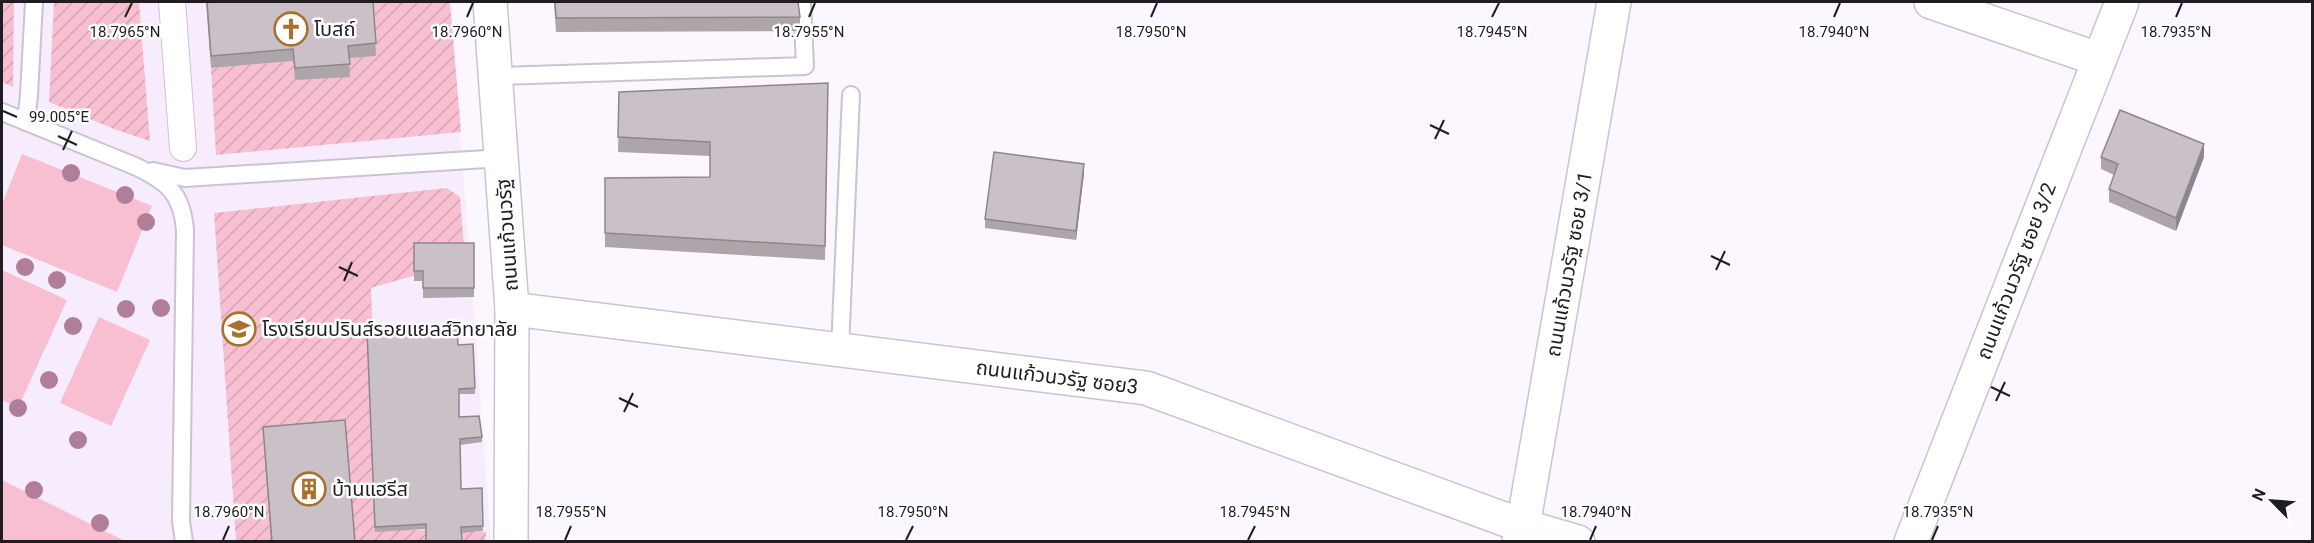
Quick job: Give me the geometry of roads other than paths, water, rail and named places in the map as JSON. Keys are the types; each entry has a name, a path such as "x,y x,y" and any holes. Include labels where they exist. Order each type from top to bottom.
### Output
{"street":[{"path":"172,2 183,148"},
{"name":"ถนนแก้วนวรัฐ","path":"490,2 512,309 511,542"},
{"name":"ถนนแก้วนวรัฐ ซอย 3/1","path":"1521,534 1614,2"},
{"path":"1931,2 2098,59"},
{"name":"ถนนแก้วนวรัฐ ซอย 3/2","path":"1911,542 2122,2"},
{"name":"ถนนแก้วนวรัฐ ซอย3","path":"512,309 1146,388 1521,534 1578,542"}],"lane":[{"path":"26,122 30,95 34,2"},
{"path":"497,93 497,76 805,66 802,2"},
{"path":"840,349 851,95"},
{"path":"2,112 137,167 153,175 178,199 184,214 185,230 181,521 184,542"},
{"path":"137,167 185,177 502,158"}],"place":[{"name":"โบสถ์","path":"291,29"},
{"name":"โรงเรียนปรินส์รอยแยลส์วิทยาลัย","path":"239,329"},
{"name":"บ้านแฮรีส","path":"309,489"}]}
